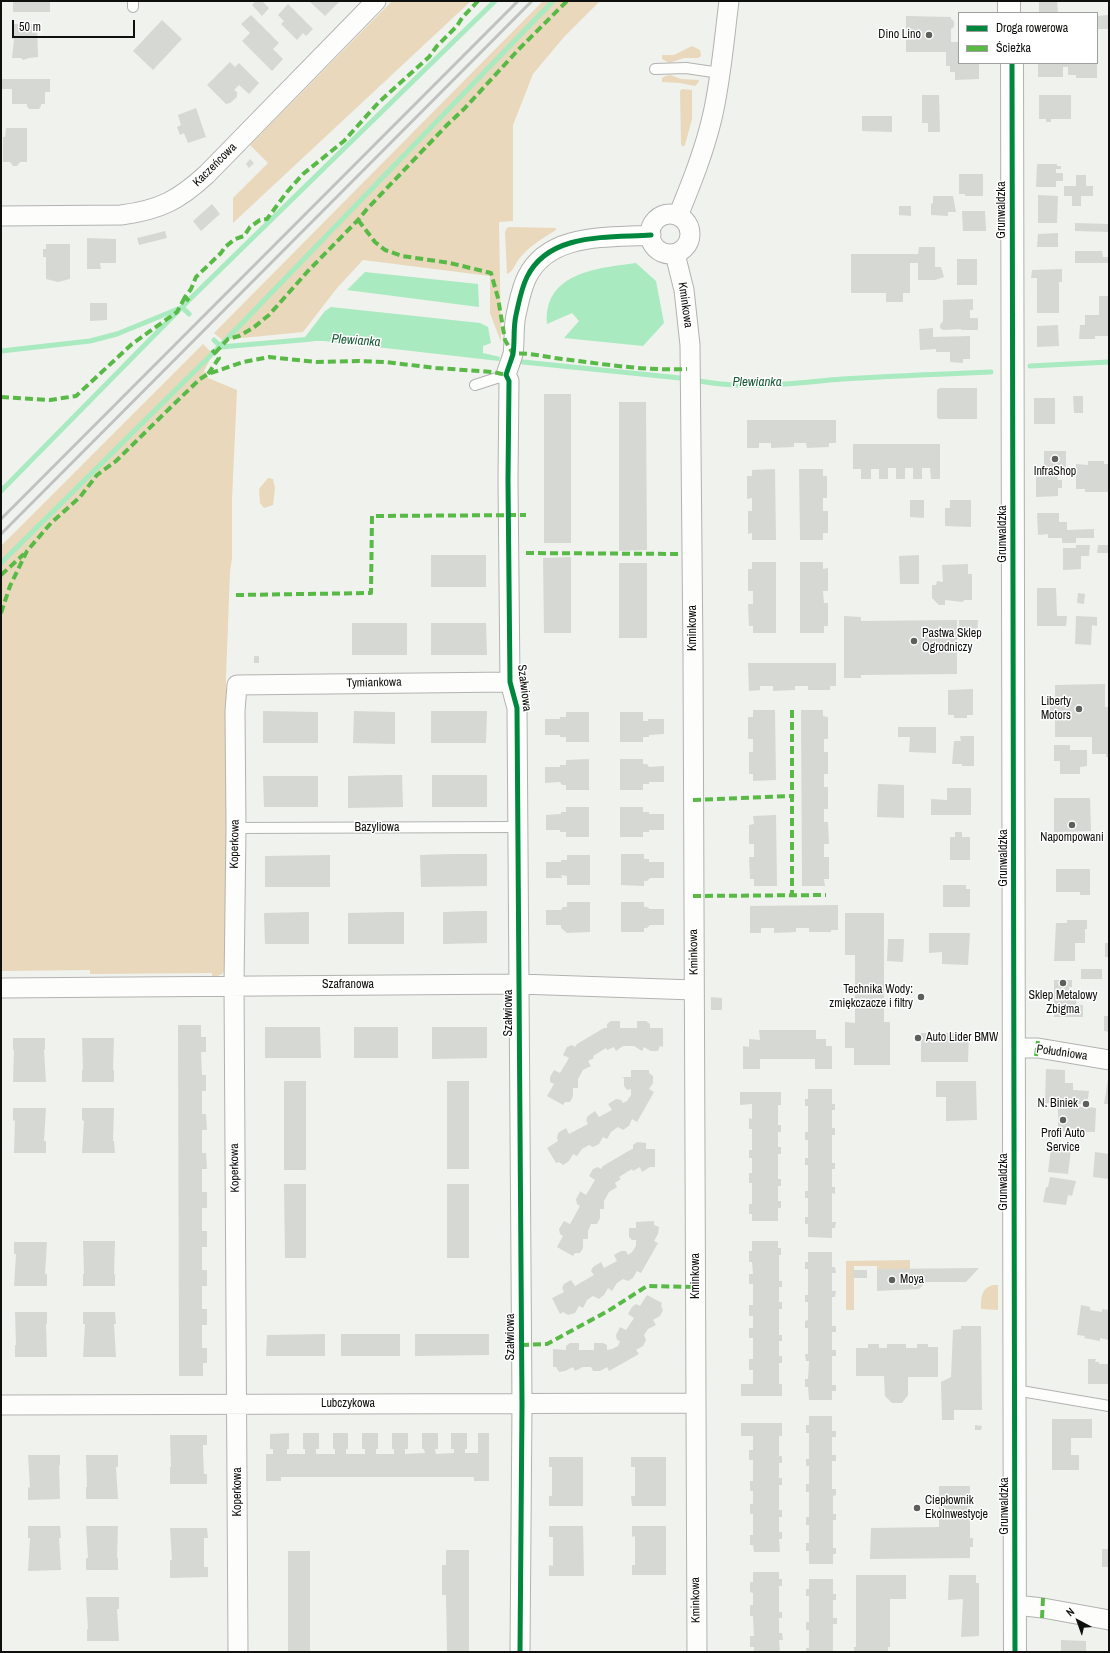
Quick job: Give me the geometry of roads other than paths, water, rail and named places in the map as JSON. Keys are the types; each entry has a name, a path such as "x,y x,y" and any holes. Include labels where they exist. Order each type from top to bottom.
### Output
{"street":[{"name":"Kaczeńcowa","path":"1,216 121,215 138,213 157,208 174,200 188,191 207,174 376,1"},
{"path":"678,216 704,149 712,118 720,73 729,1"},
{"path":"1009,1 1010,12"},
{"name":"Grunwaldzka","path":"1012,64 1015,1652"},
{"path":"672,215 678,216 687,223 690,239 684,248 675,254 661,252 652,242 651,235 654,223 659,218 672,215"},
{"path":"506,375 513,354 515,317 522,288 527,275 535,263 545,255 568,243 587,239 651,235"},
{"name":"Kminkowa","path":"675,254 684,290 690,345 697,1652"},
{"name":"Szałwiowa","path":"506,375 509,381 508,487 510,682 517,708 522,1405 520,1652"},
{"name":"Tymiankowa","path":"238,685 510,682"},
{"name":"Koperkowa","path":"238,685 235,711 236,828 234,985 238,1403 238,1652"},
{"name":"Szafranowa","path":"1,988 234,985 519,984 694,990"},
{"name":"Południowa","path":"1014,1048 1038,1048 1109,1060"},
{"name":"Lubczykowa","path":"1,1405 238,1403 522,1405 696,1403"},
{"path":"1015,1605 1042,1608 1109,1620"}],"lane":[{"path":"655,68 686,68 720,73"},
{"path":"475,385 506,375"},
{"name":"Bazyliowa","path":"236,828 518,827"},
{"path":"1015,1390 1109,1406"}],"water":[{"path":"636,263 656,281 664,323 643,346 564,338 579,321 572,313 547,324 548,307 554,293 564,283 576,276 591,271 606,267"},
{"path":"365,272 478,284 479,307 347,290"},
{"path":"331,307 480,323 488,327 491,343 483,346 483,353 500,357 499,361 324,341 305,341 305,337 325,311"}],"waterway":[{"path":"1,491 188,301 495,1"},
{"path":"1,563 220,346 553,1"},
{"name":"Plewianka","path":"1,351 90,341 117,334 178,309 183,308 189,314"},
{"name":"Plewianka","path":"214,340 221,347 312,339"},
{"name":"Plewianka","path":"523,362 690,379 728,385 766,385 842,379 991,372"},
{"name":"Plewianka","path":"1030,366 1109,362"}],"railway":[{"path":"1,519 518,1"},
{"path":"1,534 532,1"}],"place":[{"name":"Dino Lino","path":"929,35"},
{"name":"InfraShop","path":"1055,459"},
{"name":"Pastwa Sklep Ogrodniczy","path":"914,641"},
{"name":"Liberty Motors","path":"1079,709"},
{"name":"Napompowani","path":"1072,825"},
{"name":"Sklep Metalowy Zbigma","path":"1063,983"},
{"name":"Technika Wody: zmiękczacze i filtry","path":"921,997"},
{"name":"Auto Lider BMW","path":"918,1038"},
{"name":"N. Biniek","path":"1086,1104"},
{"name":"Profi Auto Service","path":"1063,1120"},
{"name":"Moya","path":"892,1280"},
{"name":"Ciepłownik EkoInwestycje","path":"917,1508"}]}
